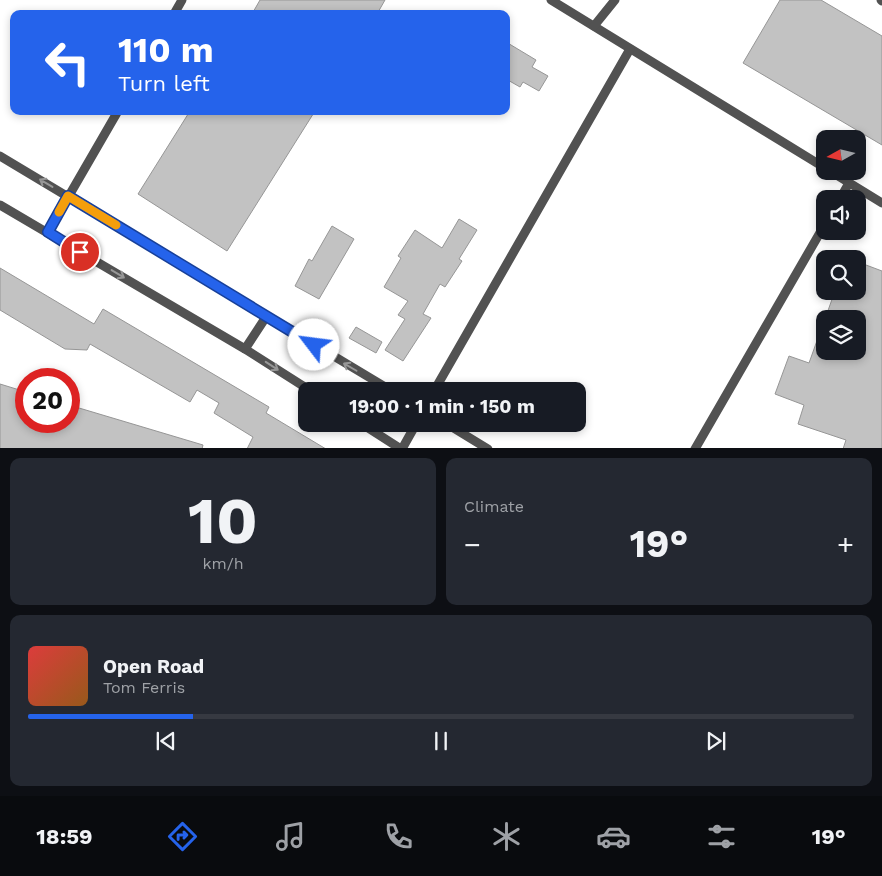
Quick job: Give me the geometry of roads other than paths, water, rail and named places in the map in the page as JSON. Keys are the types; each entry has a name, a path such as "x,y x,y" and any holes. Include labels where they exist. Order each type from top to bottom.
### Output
{"lane":[{"path":"551,0 816,163"},
{"path":"594,26 615,0"},
{"path":"439,382 630,49"},
{"path":"48,232 116,115"},
{"path":"0,156 377,382"},
{"path":"844,180 882,203"},
{"path":"845,190 849,183"},
{"path":"0,205 245,349 298,383"},
{"path":"695,448 816,240"},
{"path":"245,349 266,317"},
{"path":"375,432 401,448 411,432"},
{"path":"461,432 488,448"}]}
